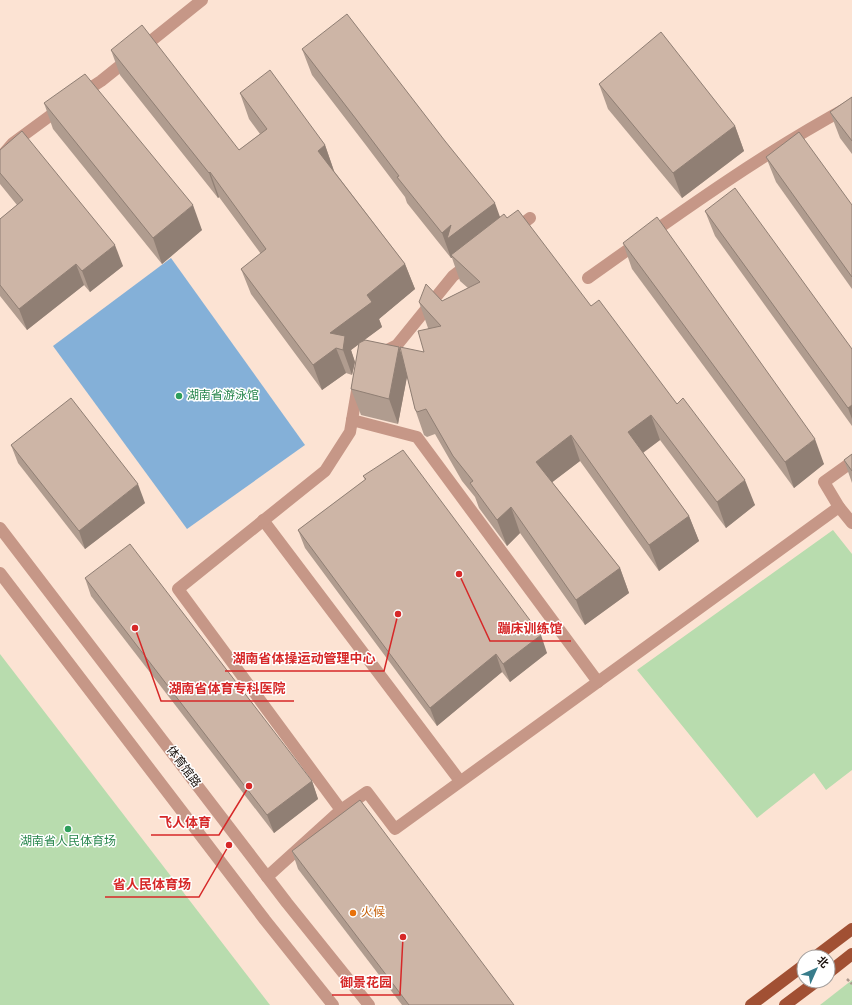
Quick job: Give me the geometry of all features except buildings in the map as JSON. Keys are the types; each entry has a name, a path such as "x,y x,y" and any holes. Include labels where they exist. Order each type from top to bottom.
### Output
{"main road":[{"path":"825,949 852,928"},
{"path":"836,966 852,954"},
{"path":"751,1005 796,971"},
{"path":"785,1005 806,989"}],"street":[{"path":"0,158 12,143 101,80 202,0"},
{"path":"588,278 756,161 852,105"},
{"path":"506,236 530,218"},
{"path":"369,360 397,345 453,276 482,254"},
{"path":"341,810 178,589 325,471 350,432 360,370"},
{"path":"352,420 417,438 598,682"},
{"path":"852,462 824,482 839,507 852,523"},
{"path":"267,877 341,810 367,792 395,828 839,507"},
{"path":"264,520 460,781"},
{"name":"体育馆路","path":"0,528 267,877 369,1005"},
{"path":"0,573 265,920 333,1005"}],"green space":[{"path":"833,530 852,554 852,770 826,790 814,773 757,818 637,670"},
{"name":"湖南省人民体育场","path":"0,654 270,1005 0,1005"},
{"path":"852,980 852,1005 820,1005"}],"water":[{"name":"湖南省游泳馆","path":"171,258 305,445 187,529 53,346"}],"place":[{"name":"湖南省游泳馆","path":"179,396"},
{"name":"蹦床训练馆","path":"459,574"},
{"name":"湖南省体操运动管理中心","path":"398,614"},
{"name":"湖南省体育专科医院","path":"135,628"},
{"name":"飞人体育","path":"249,786"},
{"name":"湖南省人民体育场","path":"68,829"},
{"name":"省人民体育场","path":"229,845"},
{"name":"火候","path":"353,913"},
{"name":"御景花园","path":"403,937"}]}
